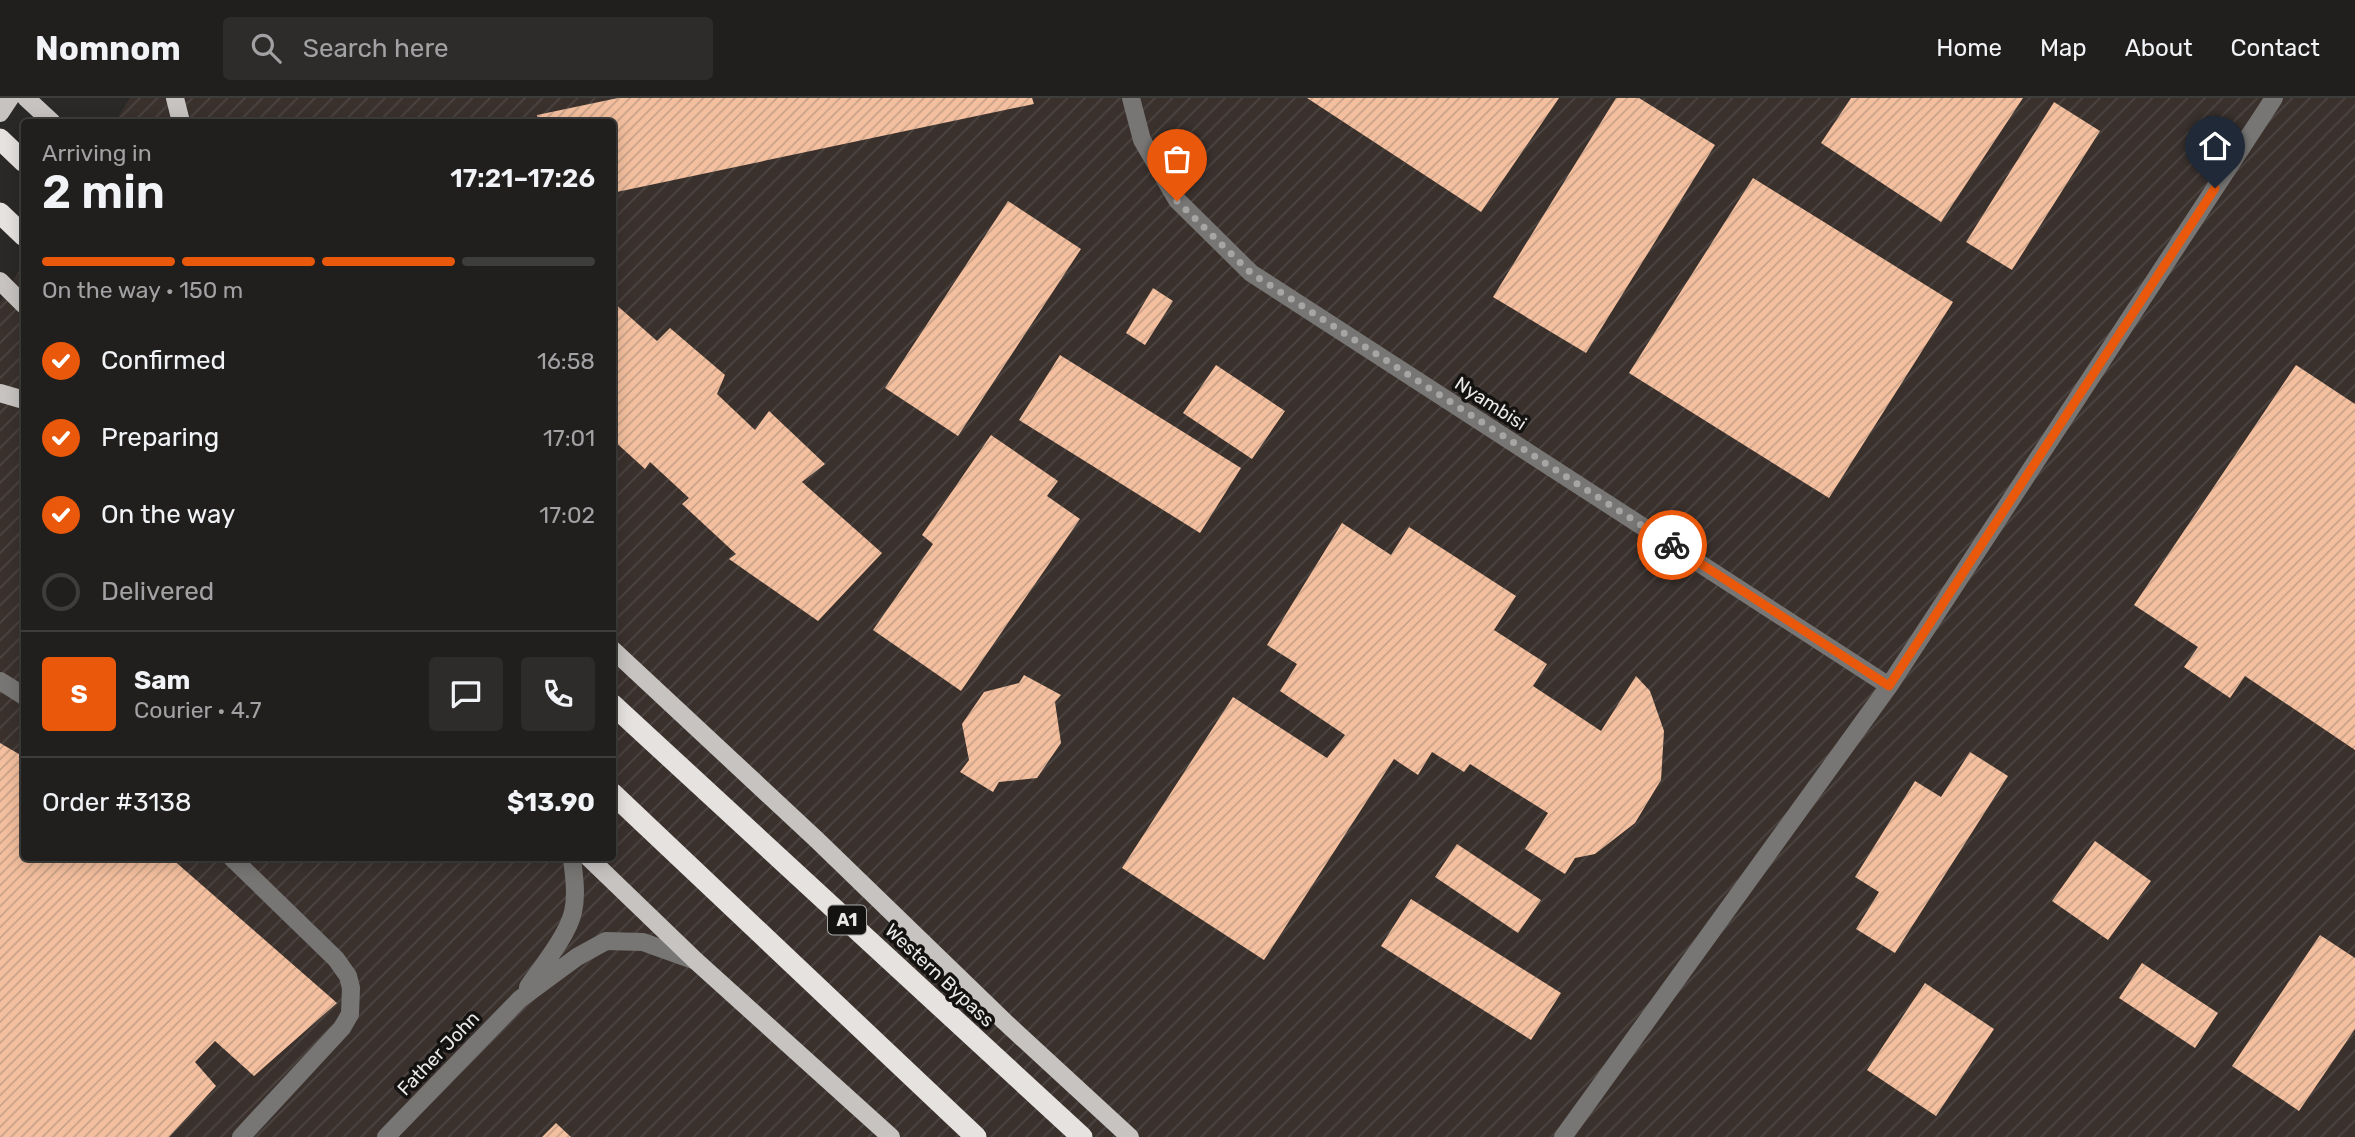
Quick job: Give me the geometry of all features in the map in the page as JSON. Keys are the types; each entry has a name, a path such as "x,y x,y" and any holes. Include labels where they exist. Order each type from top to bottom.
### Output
{"highway":[{"path":"0,139 21,159"},
{"path":"0,213 21,232"},
{"name":"Western Bypass","path":"616,708 1082,1137"},
{"path":"616,797 976,1137"}],"main road":[{"path":"0,113 10,98"},
{"path":"26,98 49,119"},
{"path":"175,98 180,119"},
{"path":"0,281 21,301"},
{"path":"0,393 21,399"},
{"path":"616,653 1130,1137"},
{"path":"592,861 696,961 891,1137"}],"street":[{"name":"Nyambisi","path":"1131,98 1142,140 1177,201 1251,273 1889,686"},
{"path":"1563,1137 1889,686 2274,98"},
{"path":"0,681 21,694"},
{"path":"235,861 336,959 348,976 352,996 350,1014 342,1028 241,1137"},
{"name":"Father John","path":"520,999 556,947 573,915 576,888 572,861"},
{"name":"Father John","path":"386,1137 520,999 577,957 606,941 643,942 696,961"}],"shaded area":[{"path":"130,98 2355,98 2355,1137 0,1137 0,302 21,268 21,861 616,861 616,119 117,119"}],"building":[{"path":"618,98 1032,98 1034,104 616,192 616,119 538,119 537,115"},
{"path":"1307,98 1559,98 1481,212"},
{"path":"1616,98 1639,98 1715,145 1586,353 1493,297"},
{"path":"1851,98 2023,98 1941,222 1821,143"},
{"path":"2054,102 2100,131 2012,270 1966,242"},
{"path":"1753,178 1953,302 1829,498 1629,373"},
{"path":"1008,201 1081,249 958,436 885,388"},
{"path":"1153,288 1173,301 1145,345 1126,333"},
{"path":"616,305 657,341 670,328 725,375 717,394 755,430 769,411 825,464 802,482 882,553 818,621 729,559 736,554 682,504 689,498 650,462 645,469 616,443"},
{"path":"1060,355 1241,468 1200,533 1019,420"},
{"path":"1216,365 1285,411 1252,459 1183,413"},
{"path":"2296,365 2355,404 2355,750 2245,676 2230,698 2184,667 2198,647 2134,605"},
{"path":"991,435 1058,481 1047,496 1080,519 961,691 873,630 933,544 922,535"},
{"path":"1342,523 1391,555 1409,527 1516,596 1494,630 1547,664 1533,686 1601,731 1636,676 1650,691 1664,731 1661,780 1635,823 1595,854 1575,858 1565,874 1525,849 1548,813 1470,764 1464,772 1432,752 1418,775 1394,759 1264,960 1122,868 1233,697 1327,758 1345,735 1280,691 1297,664 1267,645"},
{"path":"1024,675 1061,695 1055,702 1061,743 1037,778 999,782 993,792 960,772 969,760 962,724 984,692 1019,683"},
{"path":"0,743 21,755 21,861 174,861 337,1003 254,1076 215,1041 195,1062 216,1086 169,1137 0,1137"},
{"path":"1970,752 2008,776 1895,953 1856,929 1879,892 1855,877 1915,781 1941,797"},
{"path":"2095,841 2151,881 2108,940 2052,901"},
{"path":"1457,844 1541,900 1518,933 1435,877"},
{"path":"1411,899 1561,993 1531,1040 1381,946"},
{"path":"2320,935 2355,958 2355,1029 2299,1111 2232,1066"},
{"path":"2142,963 2218,1013 2195,1048 2119,998"},
{"path":"1925,983 1994,1029 1936,1116 1867,1070"},
{"path":"556,1123 571,1137 542,1137"}],"way so far":[{"path":"1177,201 1251,273 1672,545"}],"route":[{"path":"1672,545 1889,686 2215,188"}]}
